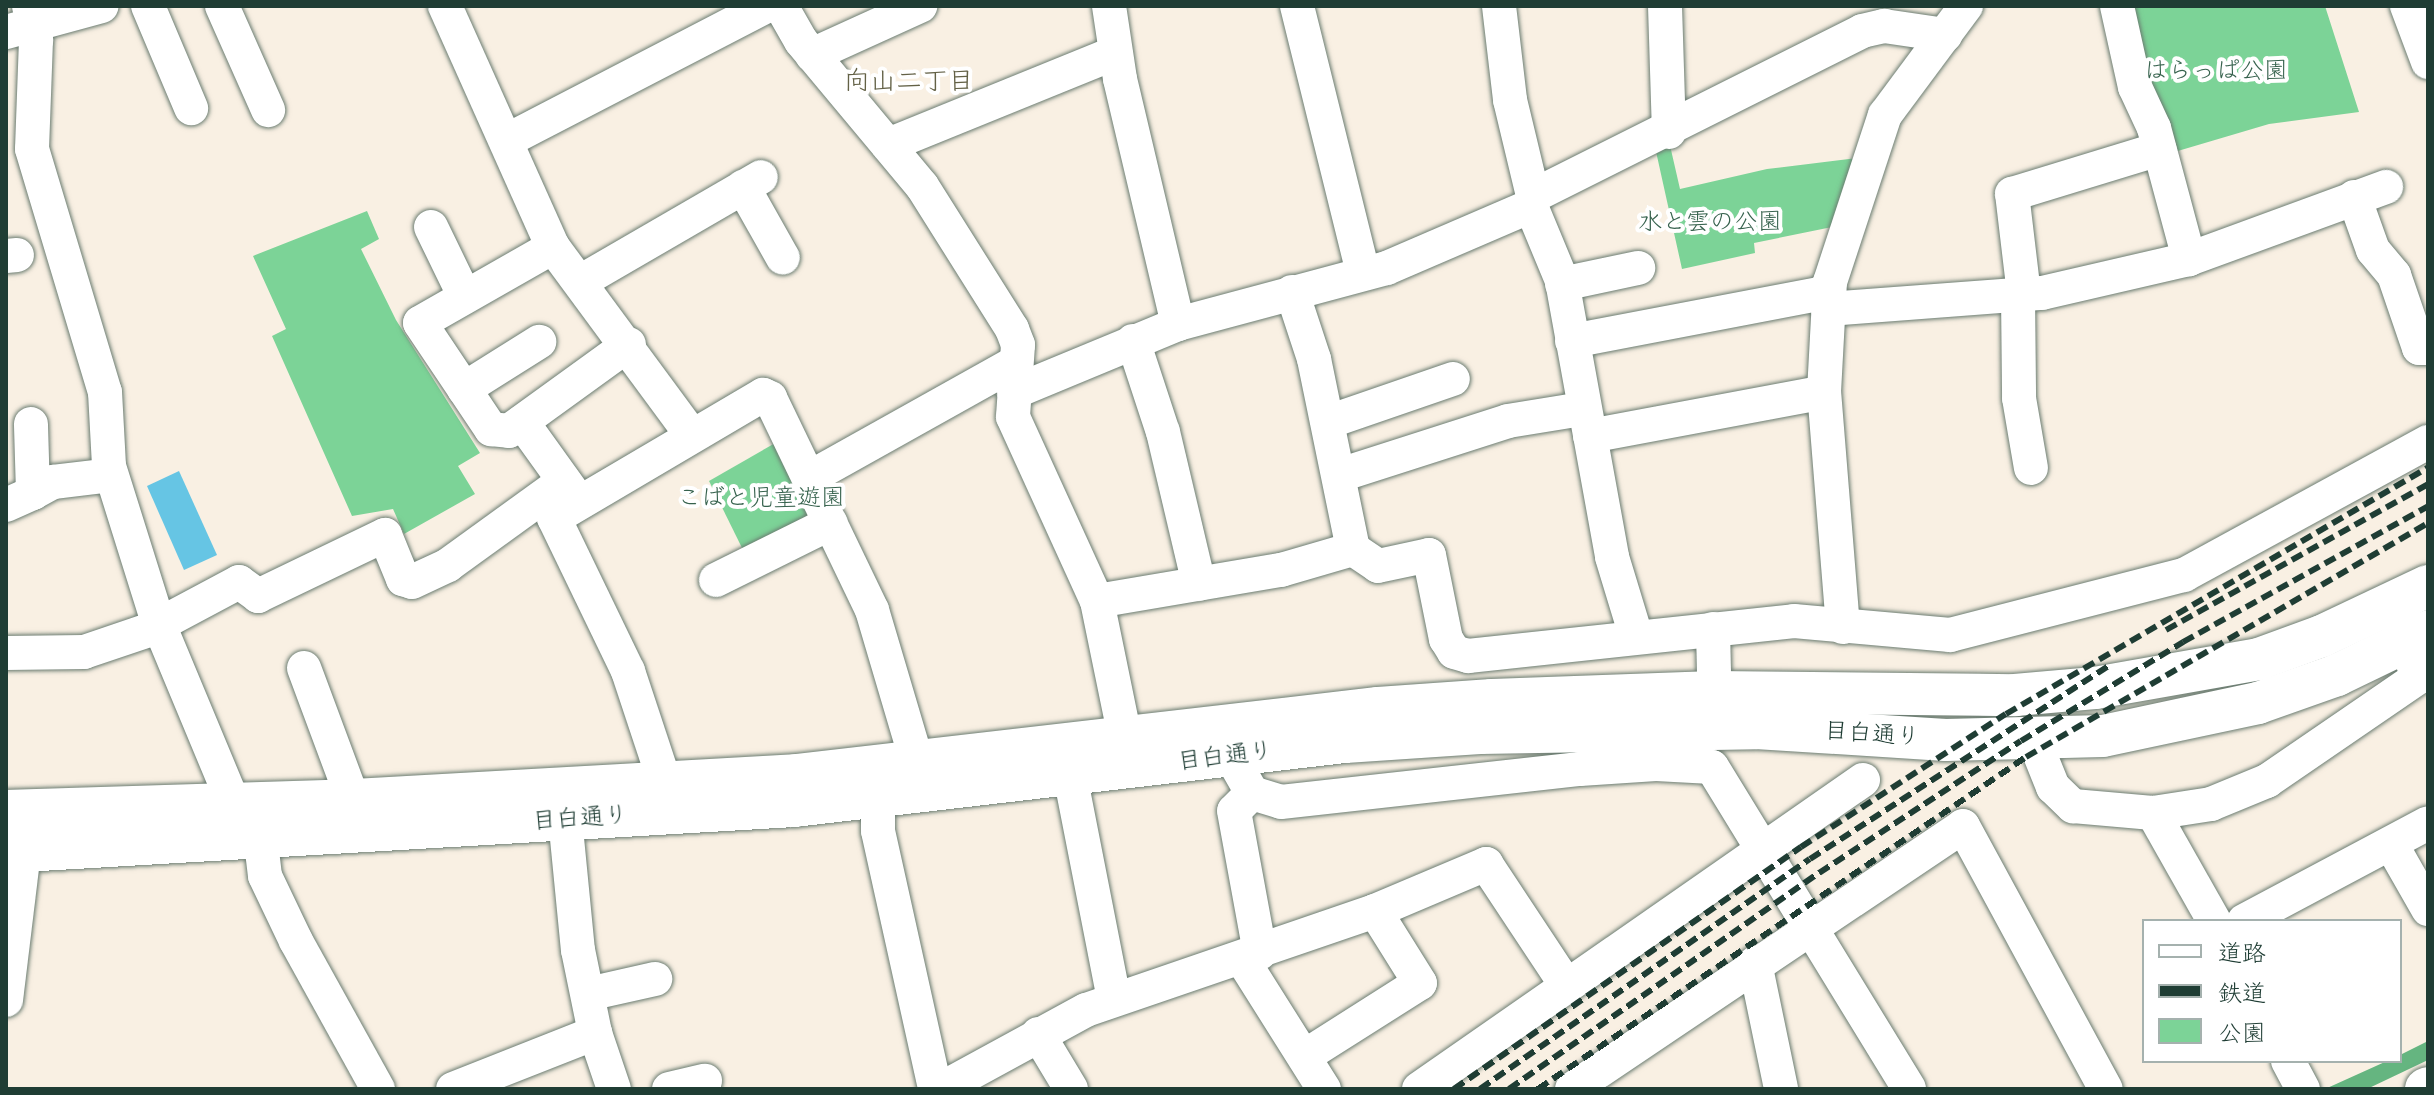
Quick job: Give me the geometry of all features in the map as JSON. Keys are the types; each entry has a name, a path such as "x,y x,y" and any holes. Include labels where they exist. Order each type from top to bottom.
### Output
{"main road":[{"name":"目白通り","path":"17,831 247,820 565,818 878,796 1231,756 1714,710 1965,698 2095,688 2259,659 2322,636 2428,586"},
{"name":"目白通り","path":"247,820 353,800 796,775 1378,708 1714,710 2034,740 2103,736 2258,703 2416,638"}],"street":[{"path":"102,6 23,22 32,149 105,392 111,475 158,622 247,820 265,876 301,954 378,1089"},
{"path":"148,6 191,108"},
{"path":"222,6 268,110"},
{"path":"445,6 553,247 629,344 691,434"},
{"path":"506,141 766,6"},
{"path":"781,6 812,55 922,186 1012,329 1018,345 1013,417 1097,601 1125,737"},
{"path":"812,55 920,6"},
{"path":"1109,6 1115,53 1178,324"},
{"path":"1297,6 1363,273"},
{"path":"1499,6 1510,100 1532,201 1562,284 1612,557 1636,636"},
{"path":"1665,6 1669,132"},
{"path":"1843,627 1824,392 1828,300 1885,115 1966,6"},
{"path":"2117,6 2135,87 2159,149 2189,259"},
{"path":"2407,6 2428,62"},
{"path":"809,478 1014,378 1178,324 1387,268 1532,201 1862,31 1884,26 1945,35"},
{"path":"888,145 1115,53"},
{"path":"2031,468 2019,398 2021,295 2012,194 2159,149"},
{"path":"580,282 752,182 783,258"},
{"path":"1572,341 1828,300 2021,295 2189,259 2386,187"},
{"path":"2354,197 2373,250 2394,275 2419,348 2428,348"},
{"path":"431,227 464,295"},
{"path":"553,247 464,295 420,323 491,429 509,431 629,344"},
{"path":"1562,284 1638,268"},
{"path":"1292,292 1328,422 1353,549 1378,566 1429,555 1446,639 1460,655 1794,621 1950,635 2184,575 2428,442"},
{"path":"1133,341 1163,432 1199,584"},
{"path":"464,389 539,342"},
{"path":"1328,422 1453,379"},
{"path":"1340,475 1508,421 1586,422 1824,392"},
{"path":"6,653 84,652 158,622 239,582 258,596 385,535 403,579 412,582 448,565 572,492 763,395 770,398 872,610 916,759"},
{"path":"522,422 572,492"},
{"path":"19,499 31,424"},
{"path":"19,499 53,482 111,475"},
{"path":"572,492 554,518 628,671 665,783"},
{"path":"716,580 831,523"},
{"path":"1097,601 1281,570 1353,549"},
{"path":"1713,629 1714,710"},
{"path":"2034,740 2062,800 2106,811 2153,813 2211,804 2267,781 2419,677 2416,638"},
{"path":"304,668 353,800"},
{"path":"1231,756 1252,793 1281,802 1580,769 1656,764 1716,771 1909,1089"},
{"path":"1070,775 1114,999"},
{"path":"1419,1089 1762,845 1863,780"},
{"path":"1252,793 1234,811 1251,956 1324,1089"},
{"path":"878,796 878,831 938,1089 1038,1034 1114,999 1251,956 1375,911 1486,864 1566,985"},
{"path":"2153,813 2213,919"},
{"path":"565,818 565,856 595,1033 614,1089"},
{"path":"2248,919 2428,823"},
{"path":"1572,1089 1755,963 1963,826 2106,1089"},
{"path":"6,1000 17,831"},
{"path":"2391,844 2428,909"},
{"path":"1305,1056 1420,983 1375,911"},
{"path":"1755,963 1781,1089"},
{"path":"588,994 655,979"},
{"path":"453,1089 595,1033"},
{"path":"1038,1034 1071,1089"},
{"path":"2289,1063 2303,1089"},
{"path":"669,1089 705,1081"}],"green space":[{"name":"はらっぱ公園","path":"2128,6 2325,6 2359,112 2269,124 2171,153"},
{"name":"水と雲の公園","path":"1669,141 1680,189 1767,169 1857,158 1837,226 1754,243 1755,253 1682,269 1655,147"},
{"path":"367,211 379,239 361,249 396,320 480,453 458,466 475,494 404,534 393,509 352,516 272,336 286,329 253,256"},
{"name":"こばと児童遊園","path":"777,442 814,515 746,556 709,481"},
{"path":"2428,1041 2428,1060 2367,1089 2325,1089 2383,1063 2402,1063 2402,1054"}],"water":[{"path":"179,471 217,555 184,570 147,486"}],"railway":[{"path":"1454,1089 1801,847 2006,714 2428,467"},
{"path":"2166,630 2428,484"},
{"path":"1509,1089 1819,873 2021,741 2183,642 2428,506"},
{"path":"1538,1089 2026,757 2428,523"},
{"path":"1480,1089 1810,859 2108,666"}],"district":[{"name":"向山二丁目","path":"909,80"}]}
